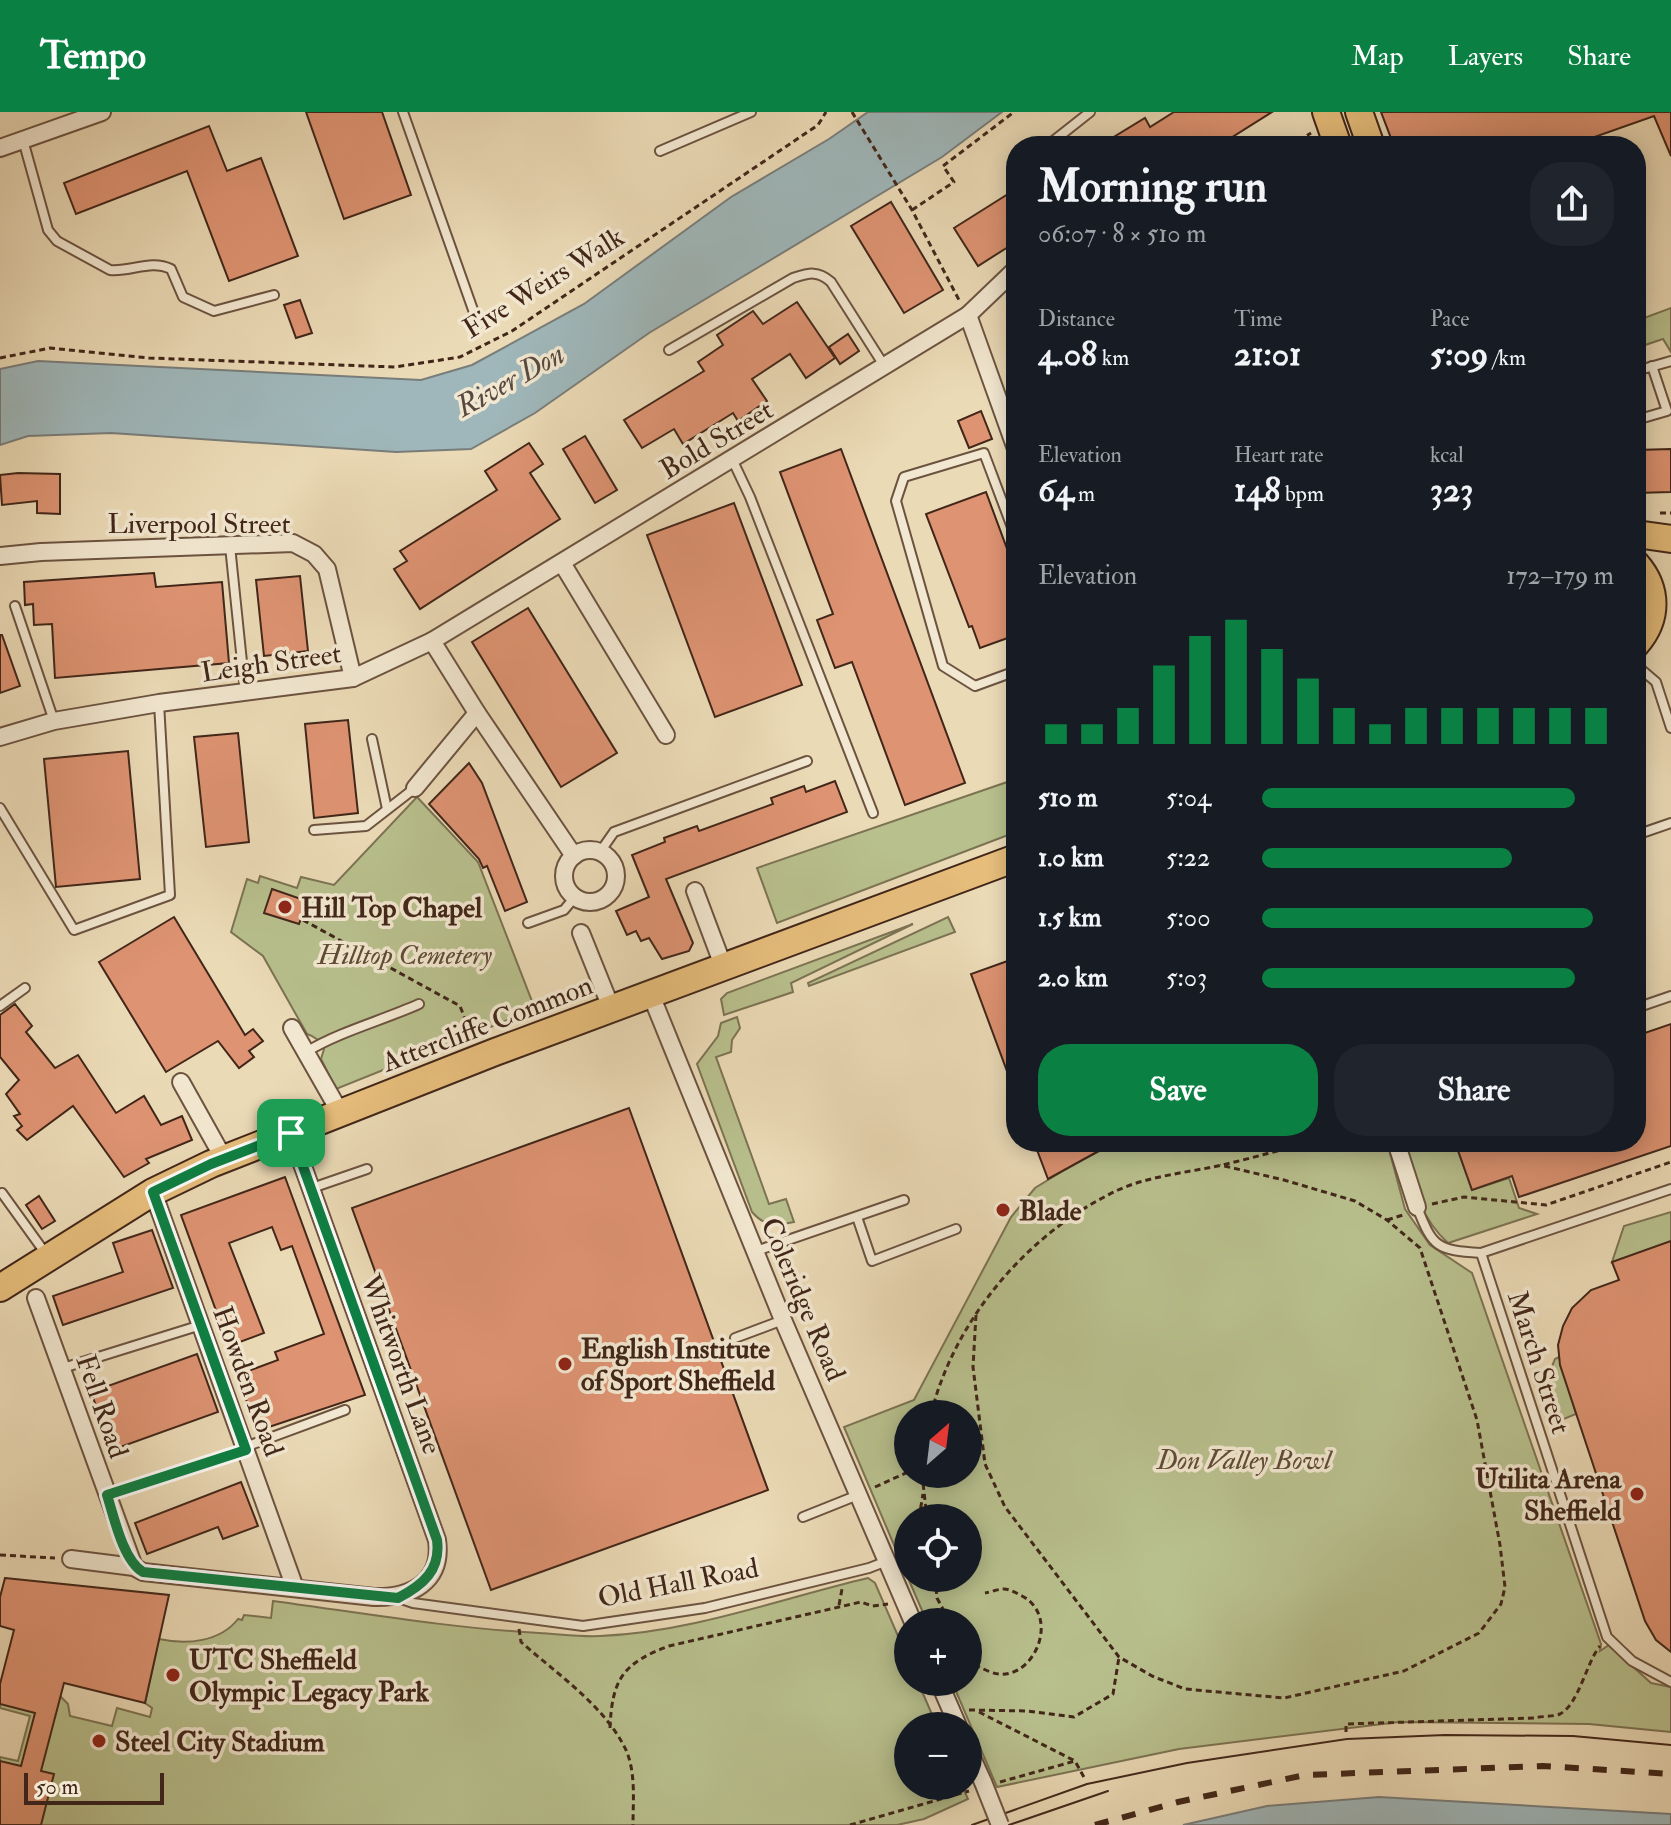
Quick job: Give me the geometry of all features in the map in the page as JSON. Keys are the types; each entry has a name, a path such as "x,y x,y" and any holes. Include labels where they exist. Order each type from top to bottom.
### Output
{"main road":[{"path":"1359,112 1367,136"},
{"path":"1646,535 1671,539"},
{"path":"1646,579 1654,608 1646,631"},
{"path":"1646,641 1671,632"},
{"name":"Attercliffe Common","path":"0,1288 153,1192 224,1159 481,1058 1006,862"}],"street":[{"path":"0,148 102,112"},
{"name":"Bold Street","path":"432,641 968,315 1006,279"},
{"path":"968,315 1006,421"},
{"name":"Liverpool Street","path":"0,556 293,543 314,554 327,569 353,678"},
{"path":"562,563 666,735"},
{"path":"432,641 574,856"},
{"name":"Leigh Street","path":"0,737 54,721 159,703 353,678 432,641"},
{"path":"415,788 477,713"},
{"path":"582,852 600,852 613,864 612,890 599,900 582,901 575,897 565,885 564,877 565,869 574,856 582,852"},
{"path":"695,891 724,968"},
{"path":"581,933 612,1010"},
{"name":"Coleridge Road","path":"651,995 783,1320 907,1608"},
{"path":"292,1028 341,1114"},
{"path":"181,1082 224,1159"},
{"name":"Whitworth Lane","path":"291,1133 437,1540 439,1551 427,1578 418,1588 398,1598"},
{"path":"1399,1152 1417,1207"},
{"name":"Howden Road","path":"153,1192 295,1588"},
{"name":"Fell Road","path":"36,1298 107,1495 138,1569"},
{"name":"Old Hall Road","path":"71,1559 398,1598"},
{"path":"945,1696 951,1710"},
{"path":"982,1796 1000,1825"}],"lane":[{"path":"403,112 478,324"},
{"path":"660,151 751,112"},
{"path":"1060,136 1090,112"},
{"path":"23,140 48,230 57,241 110,270 120,271 152,263 171,269 183,297 214,311 274,295"},
{"path":"669,350 793,278 811,273 822,274 831,282 885,367"},
{"path":"1646,368 1671,361"},
{"path":"1646,417 1667,411 1652,366"},
{"path":"1006,511 984,453 904,477 896,501 943,666 975,686 1006,675"},
{"path":"732,459 750,497 873,813"},
{"path":"230,545 245,692"},
{"path":"15,606 54,721"},
{"path":"1646,674 1656,682 1671,728"},
{"path":"0,808 74,930 170,895 159,703"},
{"path":"372,739 387,809"},
{"path":"600,852 614,832 807,761"},
{"path":"314,830 366,826 415,788"},
{"path":"1646,832 1671,823"},
{"path":"528,923 564,910 575,897"},
{"path":"0,1006 25,988"},
{"path":"1646,1005 1671,996"},
{"path":"306,1052 333,1036 369,1026 419,1004"},
{"path":"312,1188 367,1169"},
{"path":"1417,1207 1429,1238 1451,1251 1481,1253 1671,1189"},
{"path":"2,1193 49,1258"},
{"path":"756,1251 904,1200"},
{"path":"857,1217 872,1261 956,1229"},
{"name":"March Street","path":"1481,1253 1607,1637"},
{"path":"735,1338 783,1320"},
{"path":"63,1368 201,1325"},
{"path":"107,1495 246,1448 345,1410"},
{"path":"803,1517 858,1495"},
{"name":"Old Hall Road","path":"398,1598 413,1603 583,1626 705,1608 869,1568 887,1560"},
{"path":"1607,1637 1632,1661 1671,1682"}],"path":[{"name":"Five Weirs Walk","path":"0,358 50,348 149,358 395,367 460,357 512,331 719,194 818,125 826,112"},
{"path":"852,112 912,210 968,315"},
{"path":"912,210 954,182 943,166 1014,112"},
{"path":"1302,136 1320,121"},
{"path":"303,920 460,1006 481,1058"},
{"path":"936,1400 950,1358 976,1315 1019,1259 1059,1225 1119,1190 1158,1177 1273,1152"},
{"path":"1417,1207 1464,1197 1546,1205 1671,1162"},
{"path":"976,1315 973,1367 985,1464 1005,1507 1119,1657 1152,1676 1185,1689 1284,1698 1404,1671 1479,1633 1501,1604 1505,1587 1490,1484 1477,1420 1420,1248 1387,1220 1355,1201 1220,1165"},
{"path":"858,1495 894,1478"},
{"path":"924,1488 925,1504"},
{"path":"922,1504 924,1491"},
{"path":"0,1555 71,1559"},
{"path":"982,1668 994,1674 1018,1671 1038,1651 1042,1623 1029,1600 1007,1589 985,1593"},
{"path":"610,1728 611,1697 623,1673 645,1655 669,1646 814,1612 861,1602 872,1606 885,1605 902,1598"},
{"path":"520,1616 521,1642 601,1714 626,1751 633,1787 633,1825"},
{"path":"1346,1732 1346,1724 1534,1718 1560,1714 1573,1702 1593,1655 1607,1637"},
{"path":"951,1710 1027,1711 1074,1717 1113,1694 1119,1657"},
{"path":"976,1710 1075,1761 1085,1779"},
{"path":"1000,1782 1075,1761"},
{"path":"850,1825 931,1800"}],"green space":[{"path":"1671,308 1671,352 1663,339 1646,345 1646,317"},
{"path":"1006,782 1006,836 777,923 757,868"},
{"name":"Hilltop Cemetery","path":"417,797 478,862 535,1009 336,1089 321,1059 324,1049 317,1039 307,1034 263,956 231,932 247,879 258,883 260,876 297,888 301,877 334,885"},
{"path":"948,917 955,932 809,986 808,983"},
{"path":"913,924 791,983 793,992 724,1015 721,999 727,993"},
{"path":"737,1017 740,1028 732,1040 731,1052 716,1057 769,1204 786,1199 794,1222 771,1224 752,1212 697,1064 718,1036 721,1023"},
{"name":"Don Valley Bowl","path":"1097,1152 1390,1152 1405,1209 1430,1245 1472,1273 1601,1644 1600,1651 1609,1645 1651,1683 1671,1687 1671,1732 1589,1724 1399,1722 1179,1749 997,1787 982,1752 982,1712 965,1712 958,1696 982,1696 982,1608 921,1608 914,1592 982,1592 982,1504 894,1504 894,1545 844,1427 894,1408 894,1488 982,1488 982,1400 914,1400 1011,1217 1035,1188"},
{"path":"1403,1152 1459,1152 1472,1190 1509,1178 1519,1208 1537,1214 1448,1243 1429,1221 1412,1183"},
{"path":"1671,1212 1671,1241 1612,1262 1624,1226"},
{"path":"1559,1357 1576,1414 1559,1421 1545,1383 1555,1359"},
{"path":"868,1578 875,1583 894,1627 894,1696 924,1696 931,1712 894,1712 894,1800 966,1800 924,1819 897,1825 0,1825 0,1757 18,1761 30,1716 0,1708 0,1681 61,1697 68,1704 70,1716 112,1726 117,1708 150,1717 152,1708 145,1703 159,1639 181,1642 202,1640 222,1633 238,1619 242,1620 244,1615 271,1618 273,1601 472,1628 600,1636 669,1628"}],"water":[{"name":"River Don","path":"868,112 1002,112 942,157 649,333 535,413 471,449 396,452 111,433 28,436 0,445 0,369 38,361 421,380 472,365 584,304 731,197"},
{"path":"1379,1797 1671,1814 1671,1825 1183,1825 1267,1806"}],"building":[{"path":"306,112 382,112 411,195 344,219"},
{"path":"1174,112 1272,112 1234,136 1115,136 1145,118 1150,127"},
{"path":"1381,112 1671,112 1671,156 1654,116 1597,136 1390,136"},
{"path":"209,126 227,171 261,158 298,256 229,281 187,171 76,214 64,183"},
{"path":"1006,195 1006,248 978,266 954,228"},
{"path":"891,202 943,290 904,313 851,226"},
{"path":"300,300 312,333 296,338 284,305"},
{"path":"797,302 835,358 806,378 790,354 752,379 767,401 738,421 733,413 683,444 674,429 642,448 624,420 704,371 698,362 723,345 717,335 753,311 763,324"},
{"path":"848,334 859,351 840,364 829,347"},
{"path":"981,411 992,439 969,448 958,421"},
{"path":"585,436 617,490 595,503 563,449"},
{"path":"529,443 543,464 530,473 560,519 420,609 394,569 407,561 400,551 497,490 485,471"},
{"path":"841,449 965,783 905,805 852,662 835,668 817,620 833,614 780,472"},
{"path":"1671,449 1671,492 1646,493 1646,450"},
{"path":"60,474 60,514 37,513 37,501 2,505 0,475"},
{"path":"986,492 1006,546 1006,639 980,648 926,514"},
{"path":"734,503 802,685 715,717 647,535"},
{"path":"154,573 156,587 222,582 229,663 55,678 52,624 34,625 33,604 25,605 24,582"},
{"path":"300,576 308,651 264,656 256,580"},
{"path":"528,608 617,753 561,787 472,642"},
{"path":"0,635 20,686 0,693"},
{"path":"348,720 358,813 314,818 305,724"},
{"path":"238,733 249,842 206,847 194,737"},
{"path":"128,751 140,879 56,887 44,759"},
{"path":"469,763 482,783 527,902 505,911 487,866 483,868 479,859 429,804"},
{"path":"835,781 847,812 666,879 693,943 689,951 662,959 649,938 641,941 636,931 627,935 616,911 649,897 632,855 665,842 664,838 697,826 699,831 773,804 771,798 804,786 806,792"},
{"name":"Hill Top Chapel","path":"272,889 307,901 299,924 264,913"},
{"path":"174,917 245,1035 253,1029 263,1041 249,1051 254,1057 239,1068 218,1041 166,1072 99,962"},
{"path":"1006,962 1006,1068 971,974"},
{"path":"15,1004 32,1026 26,1032 55,1068 78,1055 116,1113 144,1096 161,1125 182,1116 192,1140 146,1159 149,1163 124,1177 73,1106 27,1140 17,1130 22,1126 14,1116 20,1114 6,1094 19,1080 0,1057 0,1015"},
{"path":"1671,1024 1671,1146 1519,1197 1512,1176 1472,1190 1459,1152 1646,1152 1646,1033"},
{"name":"English Institute of Sport Sheffield","path":"629,1108 768,1490 491,1590 352,1208"},
{"path":"1038,1152 1097,1152 1048,1179"},
{"path":"285,1177 365,1395 257,1431 235,1368 249,1363 251,1370 278,1360 275,1352 324,1334 292,1246 281,1250 272,1227 229,1243 264,1333 229,1346 181,1215"},
{"path":"39,1196 55,1221 42,1229 26,1205"},
{"path":"152,1230 173,1288 63,1325 53,1296 123,1272 113,1243"},
{"name":"Utilita Arena Sheffield","path":"1671,1241 1671,1652 1656,1640 1645,1621 1560,1365 1558,1345 1572,1308 1591,1290 1619,1280 1612,1262"},
{"path":"197,1354 218,1412 112,1450 91,1392"},
{"path":"241,1482 258,1526 223,1539 218,1527 147,1554 135,1523"},
{"path":"5,1578 169,1595 145,1703 64,1683 41,1771 54,1774 41,1825 0,1825 0,1761 21,1766 35,1713 0,1704 0,1684 14,1630 0,1626 0,1597"}],"tram line":[{"path":"972,1825 1087,1784 1187,1763 1347,1739 1445,1735 1573,1736 1671,1745"},
{"path":"1009,1825 1108,1791"}],"railway":[{"path":"1095,1825 1178,1802 1305,1775 1543,1766 1671,1774"}],"place":[{"name":"Hill Top Chapel","path":"285,907"},
{"name":"Blade","path":"1003,1210"},
{"name":"English Institute of Sport Sheffield","path":"565,1364"},
{"name":"Utilita Arena Sheffield","path":"1637,1494"},
{"name":"UTC Sheffield Olympic Legacy Park","path":"173,1675"},
{"name":"Steel City Stadium","path":"99,1741"}],"route":[{"path":"291,1133 437,1540 439,1551 427,1578 418,1588 398,1598 143,1572 134,1567 128,1556 107,1495 246,1450 153,1192 211,1164 291,1133"}]}
